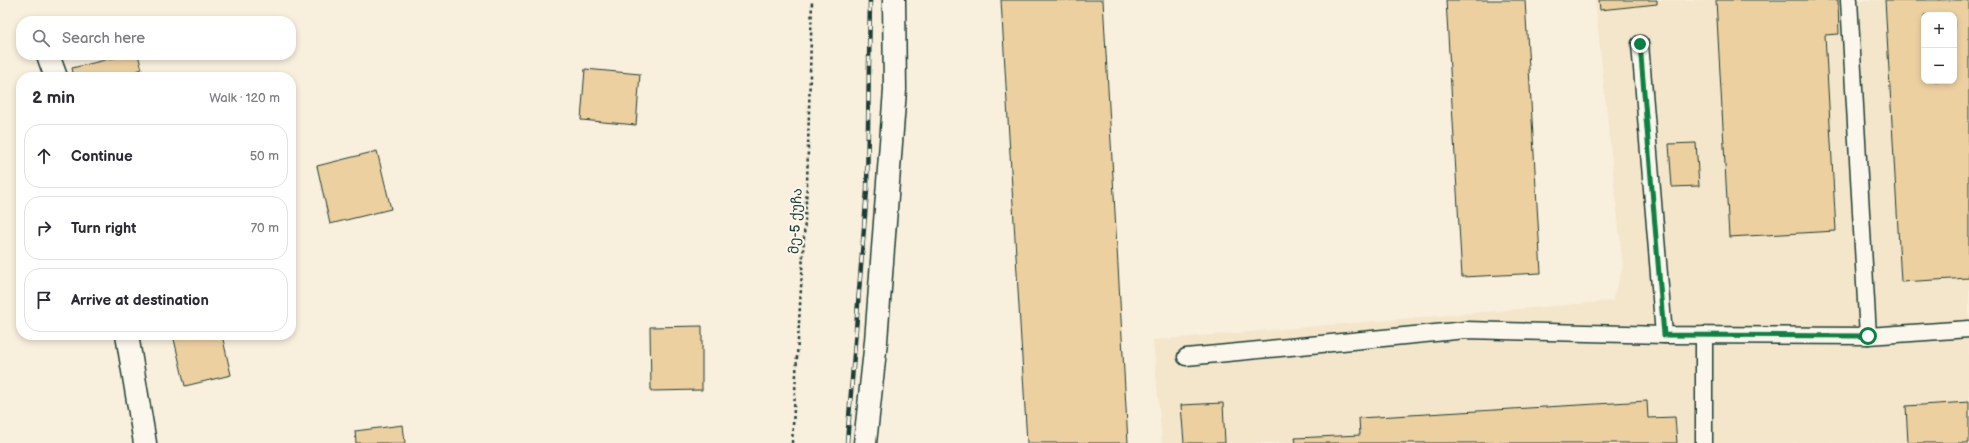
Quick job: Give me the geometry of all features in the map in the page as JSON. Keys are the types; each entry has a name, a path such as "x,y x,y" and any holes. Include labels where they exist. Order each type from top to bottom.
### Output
{"street":[{"path":"865,443 876,341 895,90 894,0"},
{"path":"128,340 145,443"}],"lane":[{"path":"1849,0 1868,336"},
{"path":"1640,44 1664,335"},
{"path":"1186,357 1466,330 1664,335 1868,336 1969,329"},
{"path":"1704,335 1704,443"}],"path":[{"name":"მე-5 ქუჩა","path":"792,443 807,185 812,0"}],"shaded area":[{"path":"1595,0 1969,0 1969,443 1162,443 1153,340 1612,301 1623,267"}],"building":[{"path":"1001,0 1103,0 1128,443 1027,443"},
{"path":"1446,0 1525,0 1541,273 1462,277"},
{"path":"1599,0 1657,0 1657,4 1600,10"},
{"path":"1716,0 1838,0 1839,34 1825,35 1836,231 1729,237"},
{"path":"1885,0 1969,0 1969,278 1901,282"},
{"path":"105,60 139,60 142,69 133,72 73,72 72,68"},
{"path":"585,69 640,74 636,125 581,120"},
{"path":"1696,143 1699,186 1672,187 1669,144"},
{"path":"377,151 391,209 330,224 317,166"},
{"path":"702,326 702,390 651,391 650,327"},
{"path":"174,340 223,340 231,375 185,386"},
{"path":"1647,401 1648,418 1675,417 1677,443 1296,443 1295,438 1360,435 1359,418"},
{"path":"1969,402 1969,443 1908,443 1906,406"},
{"path":"1223,403 1225,443 1184,443 1181,405"},
{"path":"403,425 405,443 356,443 355,431"}],"railway":[{"path":"847,443 867,190 870,0"}],"route":[{"path":"1640,44 1664,335 1868,336"}]}
